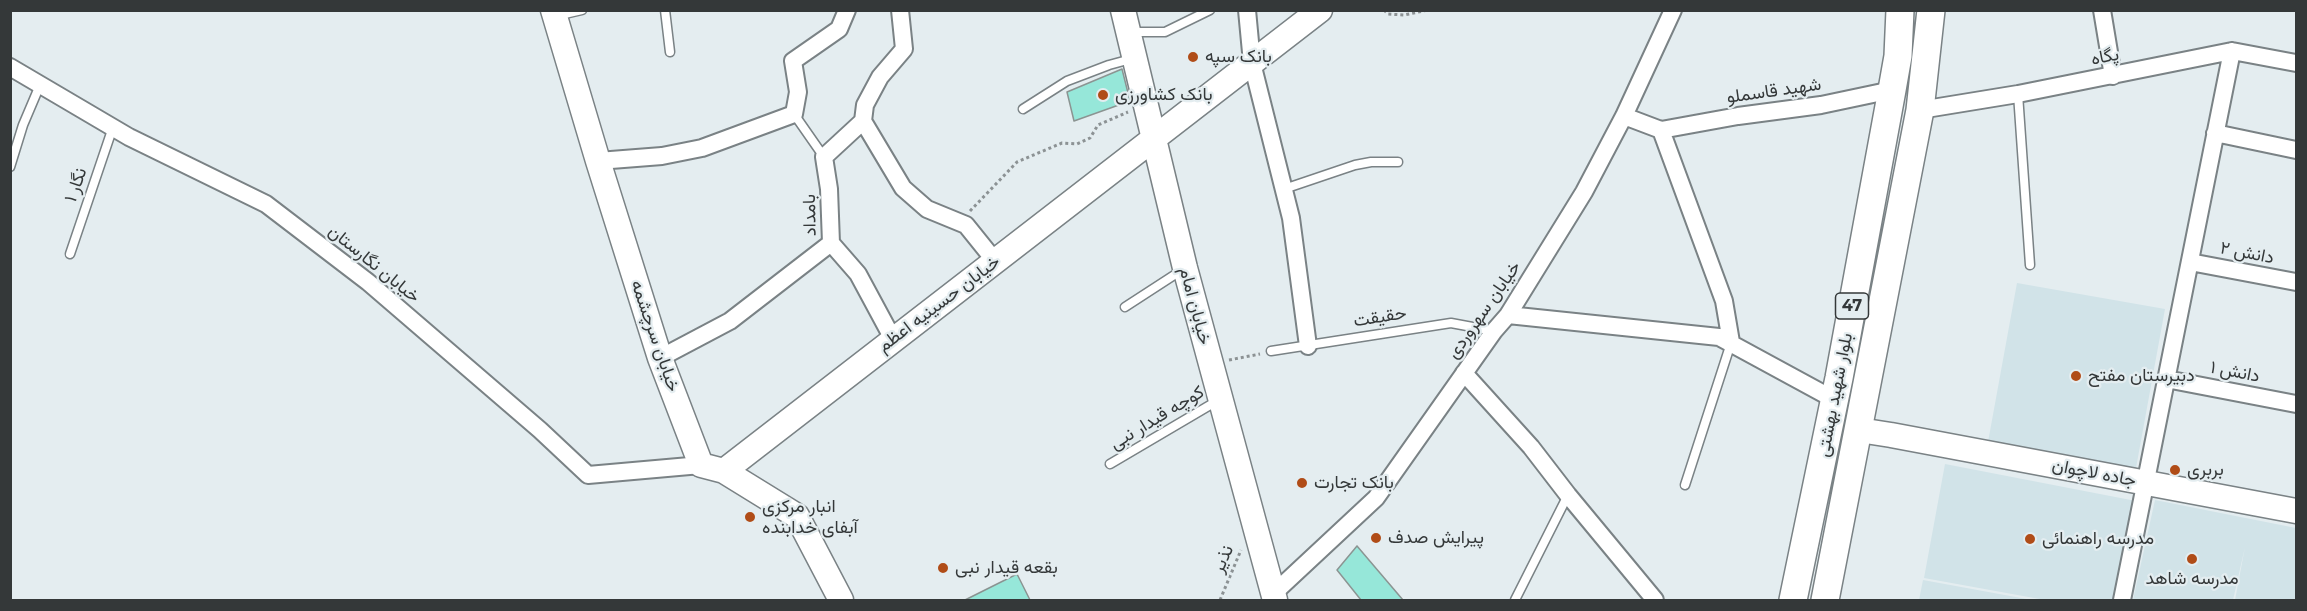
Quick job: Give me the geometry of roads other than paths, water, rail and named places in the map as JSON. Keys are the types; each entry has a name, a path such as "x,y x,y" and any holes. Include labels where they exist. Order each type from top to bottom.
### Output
{"main road":[{"name":"بلوار شهید بهشتی","path":"1793,600 1835,400 1892,90 1898,56 1900,10"},
{"name":"بلوار شهید بهشتی","path":"1857,440 1920,110 1931,10"},
{"path":"1824,445 1833,455 1844,456 1857,440"},
{"name":"47","path":"1825,600 1857,440"}],"street":[{"path":"598,161 662,156 702,148 794,114 798,92 793,62 839,29 847,10"},
{"path":"900,10 904,49 880,77 865,105 863,121 903,188 927,209 943,217 960,221 995,261"},
{"path":"1247,10 1252,63 1284,189 1298,256 1308,346"},
{"name":"خیابان حسینیه اعظم","path":"713,468 894,339 1155,140 1320,10"},
{"name":"خیابان سهروردی","path":"1274,597 1376,498 1494,331 1508,315 1584,192 1624,116 1673,10"},
{"path":"2102,10 2113,76"},
{"name":"خیابان سرچشمه","path":"554,13 660,358 713,468"},
{"name":"خیابان امام","path":"1126,21 1185,268 1274,597"},
{"path":"2122,600 2232,51"},
{"name":"پگاه","path":"1920,110 2018,94 2232,51 2296,63"},
{"name":"خیابان نگارستان","path":"13,70 113,128 266,204 368,282 540,430 588,475 713,468"},
{"name":"شهید قاسملو","path":"1661,130 1738,116 1821,105 1892,90"},
{"path":"1624,116 1661,130 1724,301 1731,342"},
{"path":"824,157 863,121"},
{"path":"2215,133 2296,150"},
{"name":"بامداد","path":"660,358 730,321 831,243 829,189 824,157"},
{"path":"831,243 858,274 870,300 894,339"},
{"name":"دانش ۲","path":"2190,262 2296,282"},
{"path":"1508,315 1719,337 1835,400"},
{"path":"1464,373 1531,447 1655,600"},
{"name":"دانش ۱","path":"2166,378 2296,404"},
{"name":"جاده لاچوان","path":"1857,440 1891,435 2296,511"},
{"path":"713,468 797,516 841,600"}],"lane":[{"path":"554,13 582,10"},
{"path":"665,10 670,52"},
{"path":"1126,21 1166,32 1210,10"},
{"path":"1023,109 1067,81 1135,58"},
{"path":"10,167 23,125 40,85"},
{"path":"2018,94 2030,265"},
{"path":"794,114 824,157"},
{"name":"نگار ۱","path":"70,254 113,128"},
{"path":"1284,189 1355,165 1371,162 1398,162"},
{"path":"1125,307 1185,268"},
{"name":"حقیقت","path":"1271,351 1451,323 1494,331"},
{"path":"1685,485 1731,342"},
{"name":"کوچه قیدار نبی","path":"1110,464 1220,400"},
{"path":"1515,600 1568,495"}],"place":[{"name":"بانک سپه","path":"1193,57"},
{"name":"بانک کشاورزی","path":"1103,95"},
{"name":"دبیرستان مفتح","path":"2076,376"},
{"name":"بربری","path":"2175,470"},
{"name":"بانک تجارت","path":"1302,483"},
{"name":"انبار مرکزی آبفای خدابنده","path":"750,517"},
{"name":"پیرایش صدف","path":"1376,538"},
{"name":"مدرسه راهنمائی","path":"2030,539"},
{"name":"مدرسه شاهد","path":"2192,559"},
{"name":"بقعه قیدار نبی","path":"943,568"}]}
